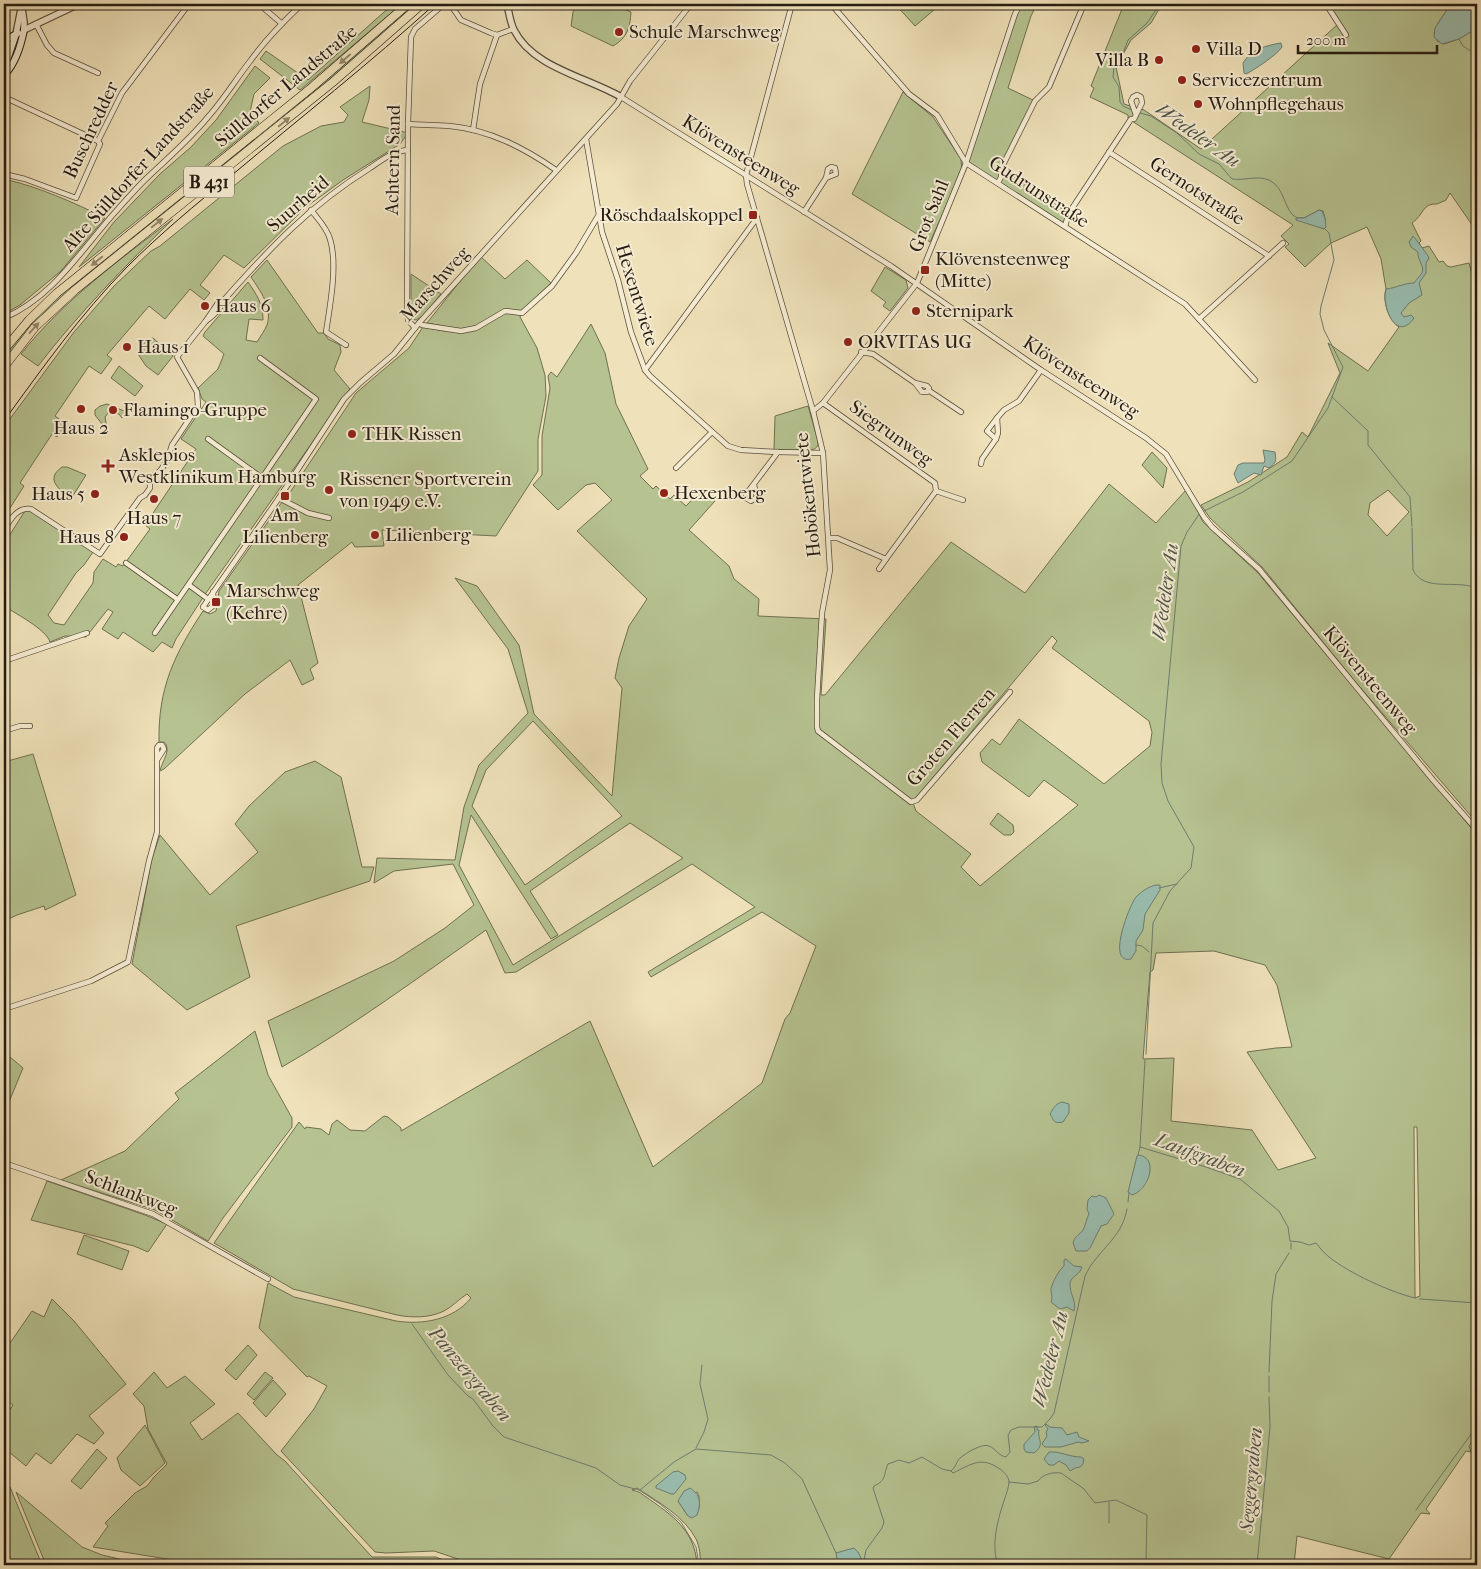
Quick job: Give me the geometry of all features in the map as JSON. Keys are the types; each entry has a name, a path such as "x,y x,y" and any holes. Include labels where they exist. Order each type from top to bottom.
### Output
{"highway":[{"name":"Sülldorfer Landstraße","path":"4,350 29,320 62,288 311,88 408,4"},
{"name":"Sülldorfer Landstraße","path":"4,367 35,326 68,296 327,87 422,4"}],"main road":[{"path":"4,41 24,30"},
{"path":"6,73 13,63 21,44 24,30"},
{"path":"4,82 6,73 5,58 16,34"}],"street":[{"path":"22,6 24,30 79,4"},
{"name":"Buschredder","path":"4,174 25,179 76,198 100,144 98,141 122,93 189,4"},
{"path":"259,4 281,23"},
{"name":"Alte Sülldorfer Landstraße","path":"4,318 25,307 62,275 144,181 209,117 252,58 281,23 302,4"},
{"name":"Achtern Sand","path":"415,328 408,320 407,313 408,124 411,37 415,29 444,4"},
{"path":"450,4 461,20 497,35 513,29"},
{"name":"Klövensteenweg","path":"507,4 513,29 521,41 534,54 560,69 621,98 759,183 917,283 1041,370 1146,438 1166,454 1212,527 1260,569 1433,780 1477,830"},
{"name":"Marschweg","path":"214,592 214,605 208,610 203,607 208,599 279,498 344,399 394,354 415,328 617,104 630,81 691,4"},
{"path":"746,175 792,4"},
{"name":"Gudrunstraße","path":"831,4 909,94 937,115 966,163 1184,304 1255,380"},
{"name":"Grot Sahl","path":"813,411 823,402 917,283 966,163 1014,14 1020,4"},
{"path":"998,183 1001,169 1035,101 1049,86 1084,4"},
{"path":"1326,4 1346,35"},
{"path":"16,34 22,6"},
{"path":"36,24 47,45 54,53 98,73"},
{"path":"473,130 480,84 497,35"},
{"path":"1065,226 1069,213 1130,119 1134,119 1136,115 1142,101 1142,98 1139,96 1132,98 1132,106 1136,115"},
{"path":"4,97 98,141"},
{"path":"408,124 451,126 473,130 512,143 556,170"},
{"name":"Hexentwiete","path":"586,139 602,232 618,280 631,332 645,370 723,442 732,448 822,453"},
{"name":"Suurheid","path":"4,530 12,517 18,512 24,509 31,509 100,554 140,498 148,490 150,481 167,461 172,445 196,410 197,392 176,357 273,245 312,210 349,181 389,155 402,150 408,150"},
{"name":"Gernotstraße","path":"1109,152 1268,256"},
{"name":"Hobökentwiete","path":"746,175 813,411 822,453 830,570 822,614 817,698 818,731"},
{"path":"804,212 826,178"},
{"path":"749,191 759,183"},
{"path":"312,210 328,233 332,251 332,283 326,332 346,345"},
{"path":"420,323 422,325 461,331 476,328 505,311 522,313 552,286 576,253 598,216"},
{"path":"645,370 757,218"},
{"path":"1199,319 1283,243"},
{"path":"869,343 873,354"},
{"path":"861,352 873,354 915,383 924,393 928,390 961,412"},
{"path":"155,633 316,399 260,358"},
{"path":"996,439 987,431 1004,410 1019,401 1041,370"},
{"name":"Siegrunweg","path":"823,402 935,483 936,491 879,569"},
{"path":"981,464 982,458 996,439 998,433 997,418"},
{"path":"676,468 712,432"},
{"path":"208,439 262,478"},
{"path":"754,485 778,452"},
{"name":"Siegrunweg","path":"936,491 963,500"},
{"path":"279,498 308,513 329,518"},
{"path":"829,538 837,538 886,558"},
{"path":"126,563 177,599"},
{"path":"189,585 208,599"},
{"path":"4,661 87,633"},
{"name":"Groten Flerren","path":"818,731 911,802 917,800 1010,692"},
{"path":"4,731 20,726 30,726"},
{"path":"4,1009 91,981 128,962 148,861 156,832 157,760"},
{"name":"Schlankweg","path":"4,1164 153,1214 268,1279"}],"green space":[{"path":"393,4 402,4 300,90 260,59 266,51 308,80"},
{"path":"412,4 417,4 341,71 72,288 38,319 4,360 4,356 19,337 62,294 319,86"},
{"path":"578,4 612,4 631,12 629,28 625,36 613,46 571,26 573,12"},
{"path":"895,4 941,4 915,26"},
{"path":"1020,4 1037,4 1031,16 1008,88 1035,101 1001,169 1069,213 1065,226 966,163"},
{"path":"1124,4 1162,4 1151,23 1131,40 1116,67 1124,104 1144,110 1201,149 1338,24 1326,4 1451,4 1438,23 1434,33 1437,41 1444,44 1459,39 1477,28 1477,232 1450,193 1446,200 1428,205 1412,223 1421,241 1419,243 1422,248 1429,246 1439,262 1443,261 1447,266 1451,267 1469,263 1477,291 1477,823 1353,679 1263,568 1210,518 1201,505 1248,482 1287,457 1302,432 1308,437 1340,373 1328,343 1368,371 1399,327 1392,320 1387,310 1381,259 1367,227 1331,243 1305,267 1285,247 1289,244 1281,236 1293,225 1135,123 1128,118 1128,115 1090,97 1094,88 1091,86","holes":["1319,210 1323,211 1325,218 1324,229 1296,218 1304,218","1388,490 1409,512 1387,536 1368,515 1370,503"]},
{"path":"255,66 270,78 254,94 250,112 259,123 79,267 114,222 216,120"},
{"path":"370,86 369,100 362,122 408,133 400,144 343,180 306,207 244,268 224,255 200,285 210,293 204,300 190,289 165,319 149,306 107,355 112,359 101,374 89,366 55,416 66,424 57,437 52,434 20,483 24,486 10,508 4,504 4,427 74,332 114,286 151,251 160,246 283,146 321,126 344,122 348,115 340,107"},
{"path":"903,92 933,117 961,159 962,171 930,242 852,194"},
{"path":"4,179 56,196 105,218 61,271 20,305 4,314"},
{"path":"173,219 103,290 38,366 21,354 55,316 92,282"},
{"path":"480,256 505,279 527,260 551,283 523,310 520,317 537,348 545,375 546,396 538,439 538,471 496,536 382,530 384,546 355,547 352,542 298,585 318,663 310,669 314,679 302,685 290,660 245,694 160,771 167,748 164,742 159,742 161,705 176,658 193,627 203,611 210,614 216,611 219,591 285,500 356,393 409,348 423,327 444,331 444,326 427,323"},
{"path":"267,260 318,333 324,333 328,339 340,345 341,352 334,370 350,389 206,593 172,648 162,642 153,652 123,632 118,639 102,629 113,612 108,609 86,637 65,636 50,642 37,627 4,606 4,544 27,509 93,552 76,573 48,615 54,623 64,625 93,583 94,572 103,559 116,567 118,564 123,566 150,529 145,525 196,449 181,439 206,402 202,399 198,388 218,369 224,354 203,336 205,332 248,282 259,300 263,320 249,319 246,340 257,342 266,327 268,318 267,306 251,277"},
{"path":"885,267 906,280 908,288 890,311 883,306 886,302 871,291"},
{"path":"411,274 441,294 423,316 416,320 412,319 411,314"},
{"path":"591,324 605,353 616,404 648,469 640,476 653,489 656,486 670,499 674,495 686,506 703,488 715,501 689,530 729,566 734,579 759,599 758,616 826,619 821,695 825,695 951,542 1025,593 1109,484 1156,523 1187,489 1203,522 1258,573 1477,835 1477,1435 1469,1446 1471,1452 1466,1451 1426,1509 1430,1514 1421,1513 1389,1559 1297,1536 1294,1565 701,1565 697,1542 685,1523 670,1510 637,1488 632,1490 639,1492 660,1506 685,1530 691,1540 697,1565 476,1565 434,1551 375,1552 281,1451 314,1409 327,1386 309,1376 307,1377 259,1328 268,1283 294,1297 406,1322 427,1321 446,1316 464,1305 471,1298 467,1294 447,1309 433,1315 415,1317 397,1315 293,1289 214,1243 299,1122 305,1129 306,1127 321,1129 329,1135 332,1124 337,1120 350,1130 365,1131 384,1116 401,1128 401,1131 590,1021 653,1167 762,1083 785,1019 790,1013 816,946 762,912 651,977 648,972 755,907 692,864 516,972 505,973 486,930 360,1018 282,1067 268,1021 394,961 445,928 474,905 453,864 394,871 374,883 377,858 455,860 464,807 479,765 528,713 508,649 455,578 477,586 519,645 534,714 612,796 622,688 615,678 629,626 647,599 577,531 612,500 595,483 586,485 558,510 533,485 542,475 542,436 550,388 548,376 551,372 557,377","holes":["1052,636 1057,641 1052,648 1149,721 1152,732 1150,746 1104,784 1019,719 1000,745 992,739 980,753 982,762 1029,797 1044,780 1078,805 980,886 961,867 971,854 916,811 912,800 914,800","533,721 622,816 525,885 472,806 486,770","471,815 551,939 558,935 530,891 630,823 683,858 513,965 459,865","1214,951 1265,965 1277,985 1292,1047 1247,1052 1316,1158 1278,1170 1252,1130 1171,1121 1174,1058 1143,1059 1150,972 1153,970 1156,953","1414,1127 1417,1127 1420,1296 1415,1298","697,1492 699,1496 699,1509 688,1516 678,1501"]},
{"path":"153,338 173,356 158,375 146,366 138,354 144,344"},
{"path":"119,366 143,386 135,396 111,378"},
{"path":"107,404 129,413 122,418 119,414 109,412 105,417 106,429 95,415 95,410"},
{"path":"808,406 818,441 817,447 811,450 774,450 775,416"},
{"path":"1152,452 1167,468 1163,488 1142,465"},
{"path":"62,467 67,467 86,475 71,499 59,488 54,480 54,476"},
{"path":"33,754 76,895 45,910 44,906 4,921 4,762"},
{"path":"315,761 341,777 362,867 374,867 370,881 236,926 250,977 187,1010 132,964 152,858 160,835 210,895 258,852 235,824 249,806 285,772"},
{"path":"998,813 1013,825 1014,832 1011,835 1004,835 990,824"},
{"path":"255,1031 268,1075 292,1118 292,1127 223,1218 208,1241 155,1210 61,1180 125,1151 179,1099 175,1093"},
{"path":"4,1052 23,1068 4,1114"},
{"path":"47,1181 167,1224 148,1252 134,1246 31,1220"},
{"path":"84,1235 129,1251 122,1270 77,1254"},
{"path":"52,1299 74,1321 126,1384 89,1416 104,1433 94,1444 77,1434 51,1464 36,1453 26,1466 9,1452 4,1458 4,1418 13,1405 4,1398 4,1340 10,1343 32,1311 44,1317"},
{"path":"248,1345 257,1355 236,1380 225,1370"},
{"path":"154,1372 167,1388 185,1376 215,1404 190,1423 202,1440 238,1413 277,1455 285,1461 372,1557 436,1557 455,1565 204,1565 93,1547 108,1526 105,1523 135,1493 147,1486 167,1464 148,1429 144,1406 133,1394"},
{"path":"265,1372 273,1378 254,1400 247,1394"},
{"path":"273,1380 286,1394 266,1417 253,1403"},
{"path":"145,1425 165,1463 140,1486 121,1470 117,1458"},
{"path":"97,1449 107,1458 81,1489 71,1481"},
{"path":"4,1481 10,1487 42,1565 4,1565"},
{"path":"16,1492 82,1547 102,1555 145,1565 46,1565"}],"shaded area":[{"path":"1451,4 1477,4 1477,28 1459,39 1442,44 1434,37 1435,28"},
{"path":"1281,43 1282,47 1271,58 1250,72 1244,73 1243,63 1254,51"},
{"path":"1319,210 1322,211 1325,218 1326,227 1324,229 1296,220 1296,218 1304,218"},
{"path":"1413,236 1429,258 1426,263 1426,273 1419,283 1422,295 1409,303 1401,313 1404,317 1411,315 1414,318 1407,325 1401,327 1391,319 1385,296 1386,289 1414,283 1422,273 1423,270 1418,252 1411,247 1409,242"},
{"path":"1263,450 1275,452 1275,463 1269,468 1264,466 1261,475 1254,473 1238,483 1234,474 1238,465 1243,463 1264,463"},
{"path":"1160,885 1160,890 1145,914 1143,930 1136,941 1136,951 1131,959 1124,958 1120,953 1120,944 1129,911 1136,897 1145,889"},
{"path":"1062,1102 1069,1104 1069,1113 1063,1122 1060,1123 1053,1120 1050,1114"},
{"path":"1137,1156 1145,1157 1149,1162 1149,1174 1143,1187 1132,1195 1128,1192"},
{"path":"1099,1195 1106,1198 1114,1214 1107,1224 1101,1226 1087,1251 1076,1251 1073,1243 1083,1230 1089,1214 1087,1209 1088,1200 1092,1196 1096,1197"},
{"path":"1066,1259 1074,1266 1082,1267 1070,1283 1075,1307 1074,1311 1067,1307 1060,1309 1051,1302 1051,1289 1054,1280 1064,1266 1064,1260"},
{"path":"1046,1424 1050,1427 1062,1428 1067,1435 1077,1432 1079,1437 1089,1441 1061,1447 1045,1447 1042,1444 1047,1436 1046,1432 1048,1429"},
{"path":"1037,1426 1040,1447 1034,1453 1026,1452 1024,1444 1035,1432 1034,1427"},
{"path":"1049,1452 1081,1457 1084,1459 1083,1464 1070,1471 1066,1465 1059,1461 1054,1465 1049,1465 1044,1459"},
{"path":"678,1471 685,1475 686,1479 674,1494 656,1488 673,1472"},
{"path":"690,1488 698,1497 699,1503 697,1515 692,1518 688,1516 678,1501 684,1491"},
{"path":"854,1548 862,1560 860,1565 838,1565 836,1553"}],"waterway":[{"name":"Wedeler Au","path":"1132,110 1123,106 1120,102 1119,87 1113,77 1114,66 1122,56 1128,40 1147,23 1160,4"},
{"path":"1459,39 1463,46 1477,55"},
{"name":"Wedeler Au","path":"1140,113 1151,116 1177,133 1199,154 1219,164 1232,179 1260,178 1275,184 1279,188 1292,215 1297,218"},
{"name":"Wedeler Au","path":"1146,1054 1153,923 1170,891 1191,868 1194,847 1168,801 1162,783 1161,764 1181,546 1187,532 1200,513 1243,492 1292,461 1328,408 1343,367 1324,330 1320,314 1334,260 1329,233 1324,228"},
{"path":"1332,397 1368,431 1368,445 1410,497 1412,526"},
{"path":"1412,528 1413,570 1418,577 1432,583 1473,587"},
{"name":"Wedeler Au","path":"1159,888 1177,884"},
{"name":"Wedeler Au","path":"1136,945 1142,946 1149,952"},
{"name":"Wedeler Au","path":"1138,1155 1145,1060"},
{"name":"Laufgraben","path":"1140,1147 1240,1179 1279,1211 1288,1227 1290,1241 1309,1245 1316,1243 1329,1257 1347,1269 1382,1287 1415,1298"},
{"name":"Wedeler Au","path":"1128,1202 1129,1193"},
{"name":"Wedeler Au","path":"863,1565 866,1550 882,1528 884,1522 873,1488 883,1479 888,1464 899,1460 909,1463 922,1457 942,1469 951,1471 963,1456 974,1449 986,1445 1006,1457 1010,1452 1008,1435 1011,1430 1019,1427 1042,1427 1050,1419 1054,1413 1085,1276 1096,1259 1115,1237 1127,1209"},
{"name":"Seggergraben","path":"1291,1243 1291,1249"},
{"name":"Seggergraben","path":"1269,1372 1272,1301 1276,1274 1289,1253"},
{"name":"Laufgraben","path":"1420,1299 1477,1303"},
{"name":"Panzergraben","path":"412,1324 448,1375 473,1399 493,1426 504,1437 596,1468 620,1485 639,1490 660,1504 681,1522 696,1547 699,1565"},
{"path":"696,1448 708,1419 700,1384 702,1365"},
{"name":"Seggergraben","path":"1269,1376 1269,1392"},
{"name":"Seggergraben","path":"1257,1565 1270,1427 1269,1397"},
{"path":"1416,1510 1477,1426"},
{"path":"640,1490 674,1462 696,1449 771,1455 785,1463 802,1479 836,1553"},
{"path":"951,1471 953,1473 971,1464 982,1462 1000,1469 1008,1477 1008,1487 996,1534 995,1550 998,1565"},
{"path":"1009,1482 1028,1484 1038,1481 1048,1474 1061,1473 1084,1489 1095,1503 1116,1500 1147,1515 1146,1565"},
{"path":"1109,1502 1109,1523"}],"tram line":[{"path":"4,421 78,322 127,267 165,231 435,4"}],"place":[{"name":"Schule Marschweg","path":"619,32"},
{"name":"Villa D","path":"1196,49"},
{"name":"Villa B","path":"1159,60"},
{"name":"Servicezentrum","path":"1182,80"},
{"name":"Wohnpflegehaus","path":"1198,104"},
{"name":"Röschdaalskoppel","path":"753,215"},
{"name":"Klövensteenweg (Mitte)","path":"925,270"},
{"name":"Haus 6","path":"205,306"},
{"name":"Sternipark","path":"916,311"},
{"name":"ORVITAS UG","path":"848,342"},
{"name":"Haus 1","path":"127,347"},
{"name":"Haus 2","path":"81,409"},
{"name":"Flamingo-Gruppe","path":"113,410"},
{"name":"THK Rissen","path":"352,434"},
{"name":"Asklepios Westklinikum Hamburg","path":"108,466"},
{"name":"Rissener Sportverein von 1949 e.V.","path":"329,490"},
{"name":"Hexenberg","path":"664,493"},
{"name":"Haus 5","path":"95,494"},
{"name":"Am Lilienberg","path":"285,496"},
{"name":"Haus 7","path":"154,499"},
{"name":"Lilienberg","path":"375,535"},
{"name":"Haus 8","path":"124,537"},
{"name":"Marschweg (Kehre)","path":"216,602"}]}
